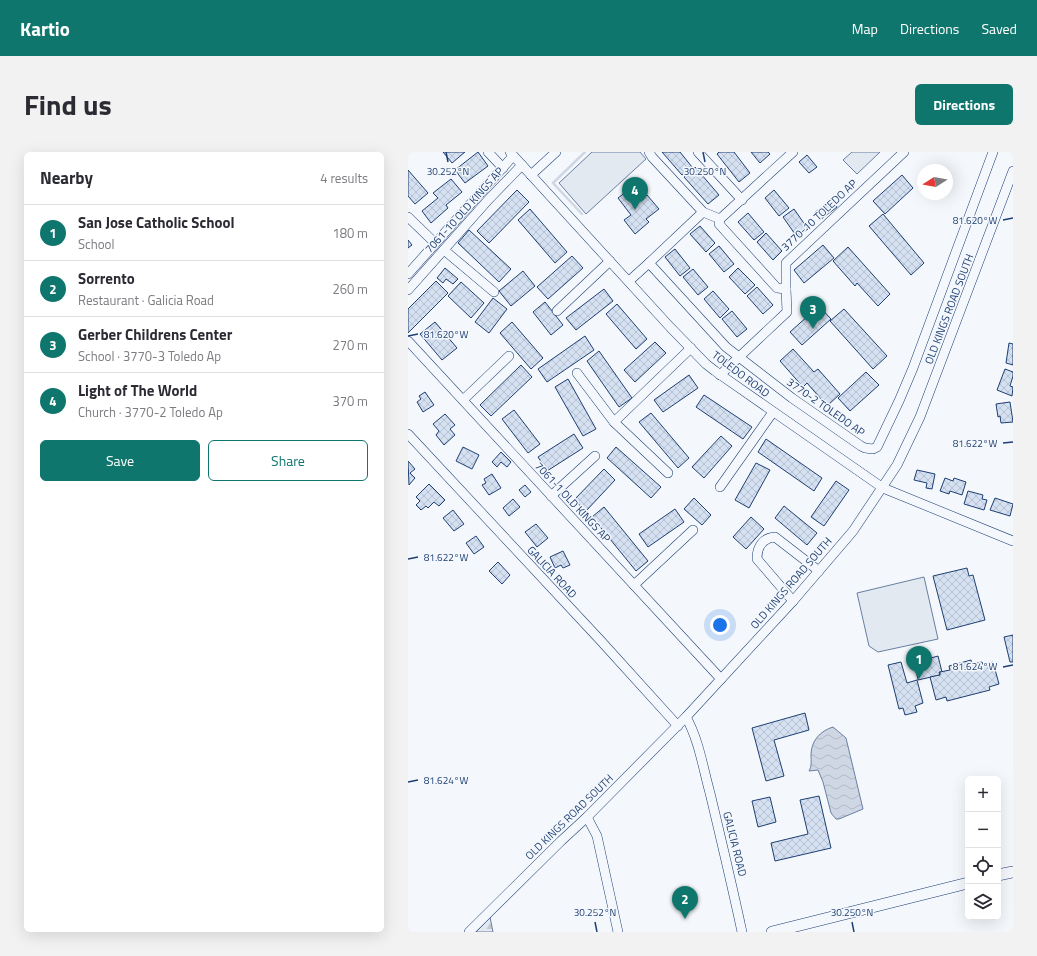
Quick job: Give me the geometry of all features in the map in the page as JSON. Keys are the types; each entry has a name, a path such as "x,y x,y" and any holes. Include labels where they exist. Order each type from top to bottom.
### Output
{"main road":[{"path":"1001,875 1013,872"},
{"path":"772,932 965,884"}],"street":[{"path":"488,152 503,168"},
{"path":"531,175 556,152"},
{"path":"649,152 703,212 720,219"},
{"path":"698,152 742,200"},
{"name":"3770-10 TOLEDO AP","path":"720,374 786,312 786,263 904,152"},
{"name":"3770-2 TOLEDO AP","path":"649,263 726,347 738,358 861,446 873,449 877,447 913,368 993,152"},
{"path":"786,289 777,288 719,224 720,219 742,200 790,153"},
{"path":"408,274 503,168 511,154"},
{"name":"TOLEDO ROAD","path":"511,154 706,364 883,488 1013,540"},
{"name":"7061-10 OLD KINGS AP","path":"408,290 489,199 522,165"},
{"name":"OLD KINGS ROAD SOUTH","path":"469,932 678,726 793,601 853,531 897,465 920,417 1013,171"},
{"path":"629,281 703,212"},
{"path":"408,217 435,243"},
{"path":"444,250 494,292"},
{"path":"557,311 610,261"},
{"name":"7061-1 OLD KINGS AP","path":"408,341 721,679"},
{"path":"614,422 691,348"},
{"path":"462,400 510,356"},
{"path":"577,373 614,422 668,473"},
{"path":"720,487 773,412"},
{"name":"GALICIA ROAD","path":"408,434 678,726"},
{"path":"551,496 595,456"},
{"path":"634,585 693,530"},
{"path":"793,601 757,559 757,551 764,540 768,537 775,537 819,571"},
{"name":"GALICIA ROAD","path":"686,717 693,729 709,790 742,932"},
{"path":"587,817 597,836 618,932"}],"green space":[{"path":"592,152 640,152 646,159 586,214 559,183"},
{"path":"852,152 880,152 857,174 843,160"},
{"path":"924,577 938,639 878,652 869,646 857,593"},
{"path":"490,917 493,932 476,932"}],"water":[{"path":"833,727 846,738 863,809 839,819 836,819 831,813 823,782 818,770 809,771 811,765 811,750 817,737 824,731"}],"building":[{"path":"443,152 465,152 452,163"},
{"path":"478,152 488,166 465,183 455,170"},
{"path":"662,152 680,152 692,167 682,175"},
{"path":"719,152 734,152 750,173 739,182 717,154"},
{"path":"751,152 768,152 770,154 760,163"},
{"path":"807,155 817,167 809,173 799,162"},
{"path":"695,167 719,195 708,204 684,177"},
{"path":"408,170 428,193 415,204 408,196"},
{"path":"902,175 913,188 885,214 873,201"},
{"path":"451,179 462,192 446,205 448,208 431,223 422,211 438,198 433,193"},
{"path":"631,188 641,200 647,195 659,209 646,219 649,222 635,234 624,220 631,215 618,198"},
{"path":"517,190 529,202 489,243 477,231"},
{"path":"774,190 789,208 779,216 765,198"},
{"path":"832,200 837,207 820,220 815,212"},
{"path":"530,209 567,252 555,263 518,220"},
{"path":"794,209 808,229 797,237 783,217"},
{"path":"748,213 764,232 754,240 738,222"},
{"path":"883,214 924,263 911,275 869,226"},
{"path":"700,226 715,243 706,252 690,234"},
{"path":"469,230 511,269 499,282 458,243"},
{"path":"766,233 782,251 773,260 757,242"},
{"path":"408,240 412,245 408,248"},
{"path":"823,245 834,258 804,283 794,270"},
{"path":"719,246 734,264 724,272 709,254"},
{"path":"848,247 890,294 878,306 857,283 855,286 833,261"},
{"path":"675,249 690,268 680,276 665,257"},
{"path":"572,256 583,268 548,299 537,287"},
{"path":"445,268 458,279 453,284 446,279 443,283 437,278"},
{"path":"738,268 755,285 745,294 729,277"},
{"path":"693,269 708,287 698,295 683,277"},
{"path":"523,271 535,286 511,306 499,291"},
{"path":"436,281 448,293 408,333 408,309"},
{"path":"461,282 484,303 471,318 448,296"},
{"path":"757,287 773,305 763,314 747,296"},
{"path":"604,289 613,301 576,330 566,318"},
{"path":"713,291 729,309 720,318 704,299"},
{"path":"493,298 507,309 489,333 475,322"},
{"path":"545,302 563,325 551,335 533,312"},
{"path":"617,304 647,339 636,349 606,314"},
{"path":"819,306 831,319 802,345 790,332"},
{"path":"844,309 887,356 873,369 830,321"},
{"path":"732,311 747,329 737,337 722,319"},
{"path":"435,322 457,348 442,360 420,334"},
{"path":"512,322 543,358 531,369 500,333"},
{"path":"585,336 594,350 547,382 538,369"},
{"path":"655,342 666,353 635,382 624,370"},
{"path":"1009,343 1013,344 1013,365 1006,363"},
{"path":"793,349 814,372 818,369 840,394 827,406 807,383 803,387 780,361"},
{"path":"599,351 632,398 619,407 587,361"},
{"path":"521,365 532,377 491,416 480,405"},
{"path":"1005,369 1013,372 1010,386 1013,387 1012,396 997,390"},
{"path":"866,372 879,385 850,411 838,398"},
{"path":"689,375 698,388 663,412 654,400"},
{"path":"568,379 596,429 583,436 555,387"},
{"path":"425,392 434,405 423,412 417,402 421,399 419,396"},
{"path":"704,395 752,427 743,439 696,407"},
{"path":"1010,402 1013,422 1001,423 1000,416 998,417 996,404"},
{"path":"514,410 540,444 528,453 502,419"},
{"path":"651,413 689,458 678,468 639,422"},
{"path":"445,414 455,425 450,429 455,435 444,445 436,435 439,431 433,424"},
{"path":"574,434 583,448 547,471 538,457"},
{"path":"721,436 732,446 704,478 692,467"},
{"path":"766,439 822,478 814,491 758,452"},
{"path":"463,447 479,455 472,469 456,461"},
{"path":"616,447 661,487 651,498 607,458"},
{"path":"501,452 511,462 507,467 501,462 497,467 492,462"},
{"path":"408,461 415,469 410,473 415,478 409,485"},
{"path":"756,463 770,470 749,508 735,500"},
{"path":"604,469 615,480 586,511 574,500"},
{"path":"917,470 935,474 932,489 926,488 927,483 914,480"},
{"path":"492,474 501,488 489,495 482,485 486,483 484,479"},
{"path":"945,478 953,481 954,478 966,482 962,495 950,491 949,494 940,491"},
{"path":"836,481 849,490 824,526 811,517"},
{"path":"429,484 445,500 439,506 434,502 428,508 426,506 421,510 416,505 420,501 416,497"},
{"path":"525,485 531,492 525,497 519,490"},
{"path":"968,491 983,495 982,499 987,500 984,510 964,504"},
{"path":"694,498 711,515 702,525 684,509"},
{"path":"995,498 1013,504 1010,516 990,510"},
{"path":"513,499 520,507 509,516 503,508"},
{"path":"784,506 817,533 807,545 775,518"},
{"path":"604,507 648,561 636,571 592,517"},
{"path":"675,509 684,522 648,547 639,534"},
{"path":"453,510 464,524 454,531 443,518"},
{"path":"751,517 764,529 746,549 733,537"},
{"path":"536,524 548,538 537,547 525,532"},
{"path":"476,536 484,547 474,554 466,543"},
{"path":"563,551 570,565 563,568 561,565 555,568 550,557"},
{"path":"498,562 510,575 502,584 489,571"},
{"path":"967,568 969,576 973,575 985,620 947,630 933,576"},
{"path":"1013,635 1013,662 1010,662 1004,637"},
{"path":"938,656 942,672 939,672 940,675 918,680 915,666 920,664 920,661"},
{"path":"971,660 972,664 982,662 983,665 993,662 999,684 989,687 990,690 947,701 946,697 936,700 930,677 940,675 940,672 950,670 949,666"},
{"path":"901,662 907,683 917,680 923,703 915,706 917,712 905,715 903,708 899,709 888,665"},
{"path":"805,713 809,730 774,740 784,776 766,781 752,728"},
{"path":"819,796 831,848 775,861 771,843 808,834 800,800"},
{"path":"770,797 776,822 758,827 752,801"}],"waterway":[{"path":"582,214 553,183 585,152"}],"place":[{"name":"Light of The World","path":"635,210"},
{"name":"Gerber Childrens Center","path":"813,329"},
{"name":"San Jose Catholic School","path":"919,679"},
{"name":"Sorrento","path":"685,919"}]}
